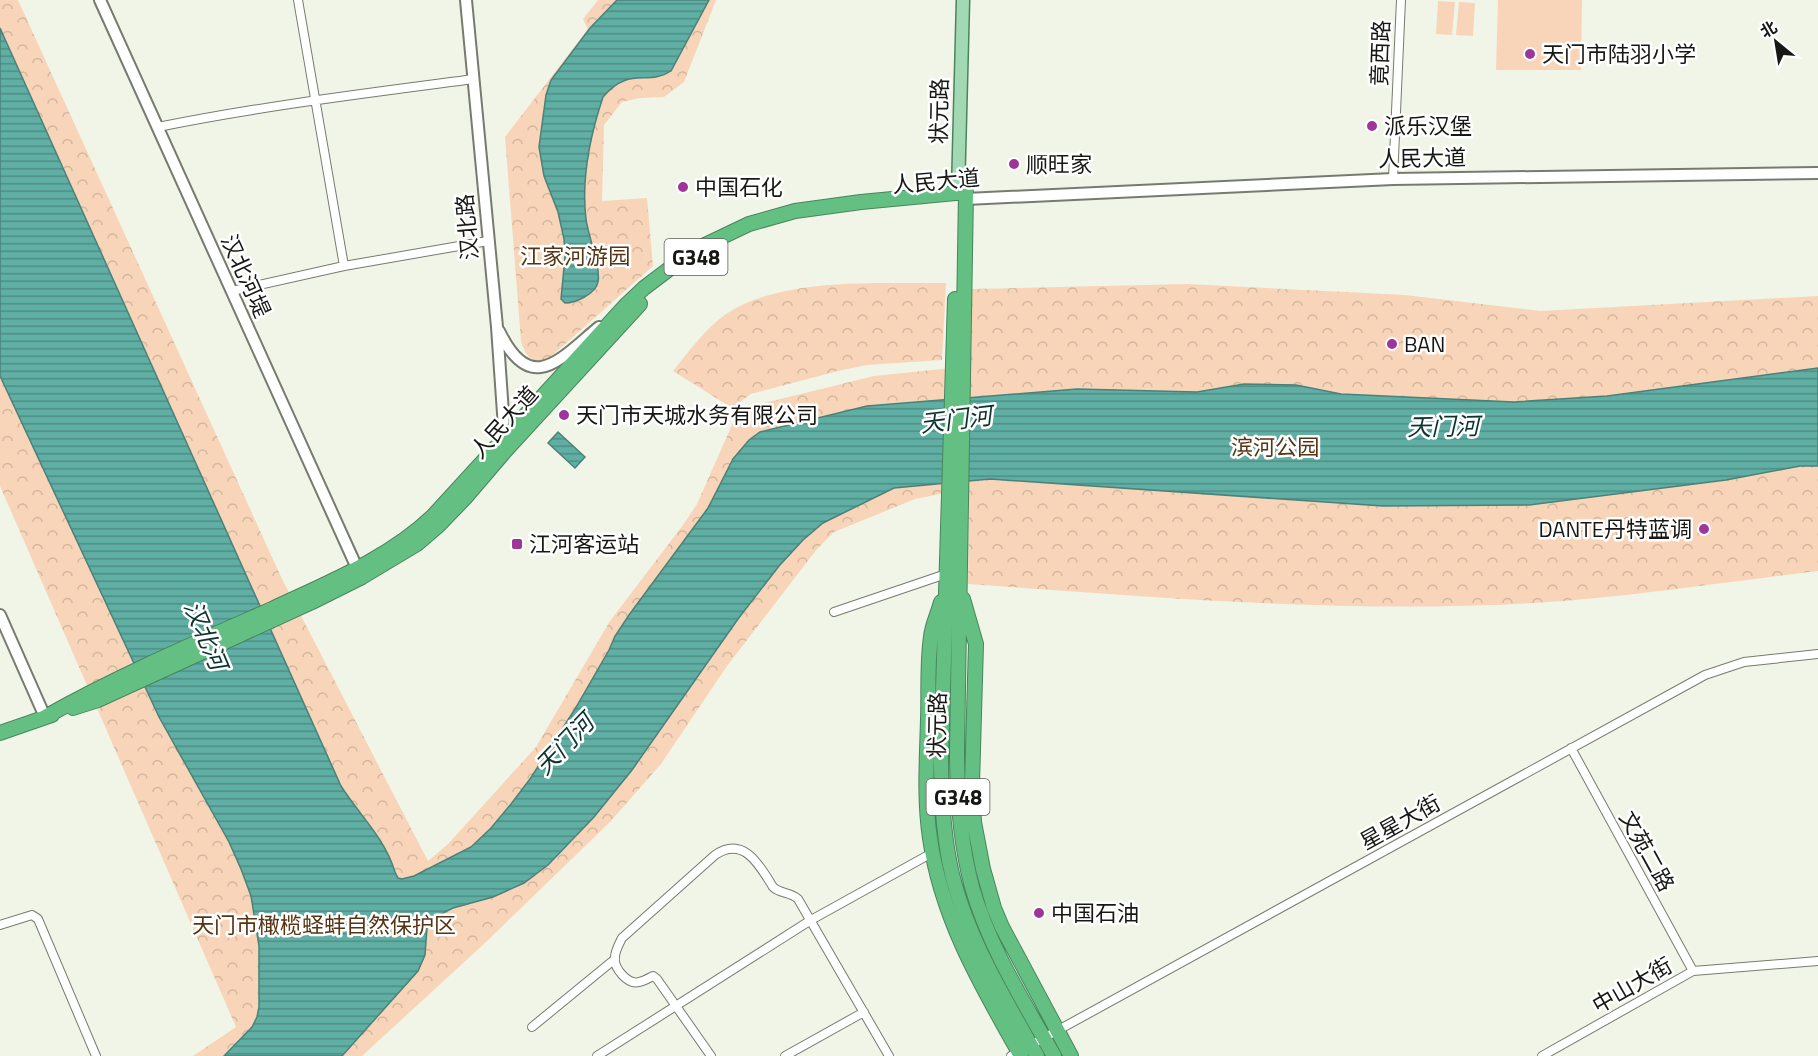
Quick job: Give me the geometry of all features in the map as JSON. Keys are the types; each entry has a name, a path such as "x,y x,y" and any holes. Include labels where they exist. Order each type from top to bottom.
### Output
{"highway":[{"name":"人民大道","path":"310,597 362,577 417,544 438,526 505,443 627,304 653,280 685,257 749,224 778,215 824,206 962,195"},
{"name":"人民大道","path":"310,597 392,549 421,528 646,297 667,277 710,248 754,227 797,215 962,195"},
{"name":"状元路","path":"962,195 953,589 941,756 944,823 952,873 973,934 1024,1053"},
{"name":"状元路","path":"955,517 946,574 953,589 958,810 966,861 986,907 991,938 1054,1056"},
{"path":"953,589 933,626 930,643 927,786 932,853 950,917 974,969 1024,1053"},
{"name":"G348","path":"0,733 45,717 310,597"},
{"path":"986,907 1020,962 1071,1056"},
{"path":"950,917 973,934"},
{"path":"1012,979 1020,962"}],"main road":[{"name":"汉北河堤","path":"100,0 357,568"},
{"name":"汉北路","path":"466,0 497,327 505,443"},
{"name":"状元路","path":"962,195 963,0"},
{"name":"状元路","path":"962,195 970,0"},
{"name":"人民大道","path":"962,195 1393,176 1818,166"},
{"name":"人民大道","path":"1393,176 1818,173"},
{"path":"497,327 513,356 528,366 547,367 627,304"},
{"path":"0,615 45,717"}],"street":[{"path":"298,0 344,266"},
{"name":"竟西路","path":"1393,176 1401,0"},
{"path":"158,127 210,116 315,100 474,79"},
{"path":"232,291 344,266 488,240"},
{"path":"834,612 946,574"},
{"name":"星星大街","path":"1024,1053 1044,1038 1571,748 1718,670 1744,663 1818,654"},
{"name":"文苑二路","path":"1571,748 1693,971"},
{"path":"711,1056 657,979 653,976 634,982 621,972 615,964 615,958 622,938 723,849 752,856 777,891 794,895 811,920 887,1055"},
{"path":"597,1056 811,920 932,853"},
{"path":"0,925 32,915 38,919 96,1056"},
{"path":"532,1027 615,958"},
{"name":"中山大街","path":"1542,1056 1693,971 1818,961"},
{"path":"785,1056 864,1012"}],"green space":[{"name":"天门市橄榄蛏蚌自然保护区","path":"0,0 18,0 282,579 428,861 448,844 536,747 610,621 697,504 739,409 874,376 971,366 972,289 1187,284 1405,295 1540,311 1818,296 1818,571 1605,597 1463,606 1251,602 968,584 969,495 940,494 915,499 834,532 817,549 727,666 661,764 610,822 485,943 362,1056 193,1056 236,1027 0,486"},
{"name":"江家河游园","path":"598,0 716,0 684,82 664,97 640,98 622,102 604,125 602,201 647,198 653,266 547,360 537,362 527,355 521,341 505,137 588,29 583,19"},
{"path":"1498,0 1582,0 1581,70 1496,70"},
{"path":"1438,1 1455,2 1452,35 1436,34"},
{"path":"1459,2 1475,3 1473,36 1456,35"},
{"path":"862,283 946,283 942,360 867,365 838,371 751,394 732,408 673,371 704,333 718,320 749,302 775,293"}],"water":[{"path":"617,0 709,0 671,71 654,77 622,82 603,97 591,142 585,188 586,219 598,268 598,282 593,290 584,297 565,303 561,299 565,257 564,239 558,212 544,176 539,147 546,95 551,80 590,28"},
{"name":"天门市橄榄蛏蚌自然保护区","path":"0,28 341,786 379,838 398,878 402,879 414,876 471,847 511,804 575,709 615,636 708,508 733,459 749,440 760,432 867,406 1077,389 1197,392 1244,384 1296,385 1341,394 1514,402 1607,396 1818,368 1818,466 1800,466 1726,480 1529,505 1383,506 990,479 894,488 823,523 803,540 779,566 738,619 632,770 594,817 548,865 524,883 493,897 453,908 435,917 427,928 425,955 418,971 342,1056 224,1056 252,1027 259,1007 259,946 251,896 229,842 159,717 0,376"},
{"path":"558,432 585,457 575,468 548,443"}],"place":[{"name":"天门市陆羽小学","path":"1530,54"},
{"name":"派乐汉堡","path":"1372,126"},
{"name":"顺旺家","path":"1014,164"},
{"name":"中国石化","path":"683,187"},
{"name":"BAN","path":"1392,344"},
{"name":"天门市天城水务有限公司","path":"564,415"},
{"name":"DANTE丹特蓝调","path":"1704,529"},
{"name":"江河客运站","path":"517,544"},
{"name":"中国石油","path":"1039,913"}],"water label":[{"name":"天门河","path":"956,419"},
{"name":"天门河","path":"1443,426"},
{"name":"汉北河","path":"206,635"},
{"name":"天门河","path":"564,744"}],"park label":[{"name":"滨河公园","path":"1275,447"}]}
